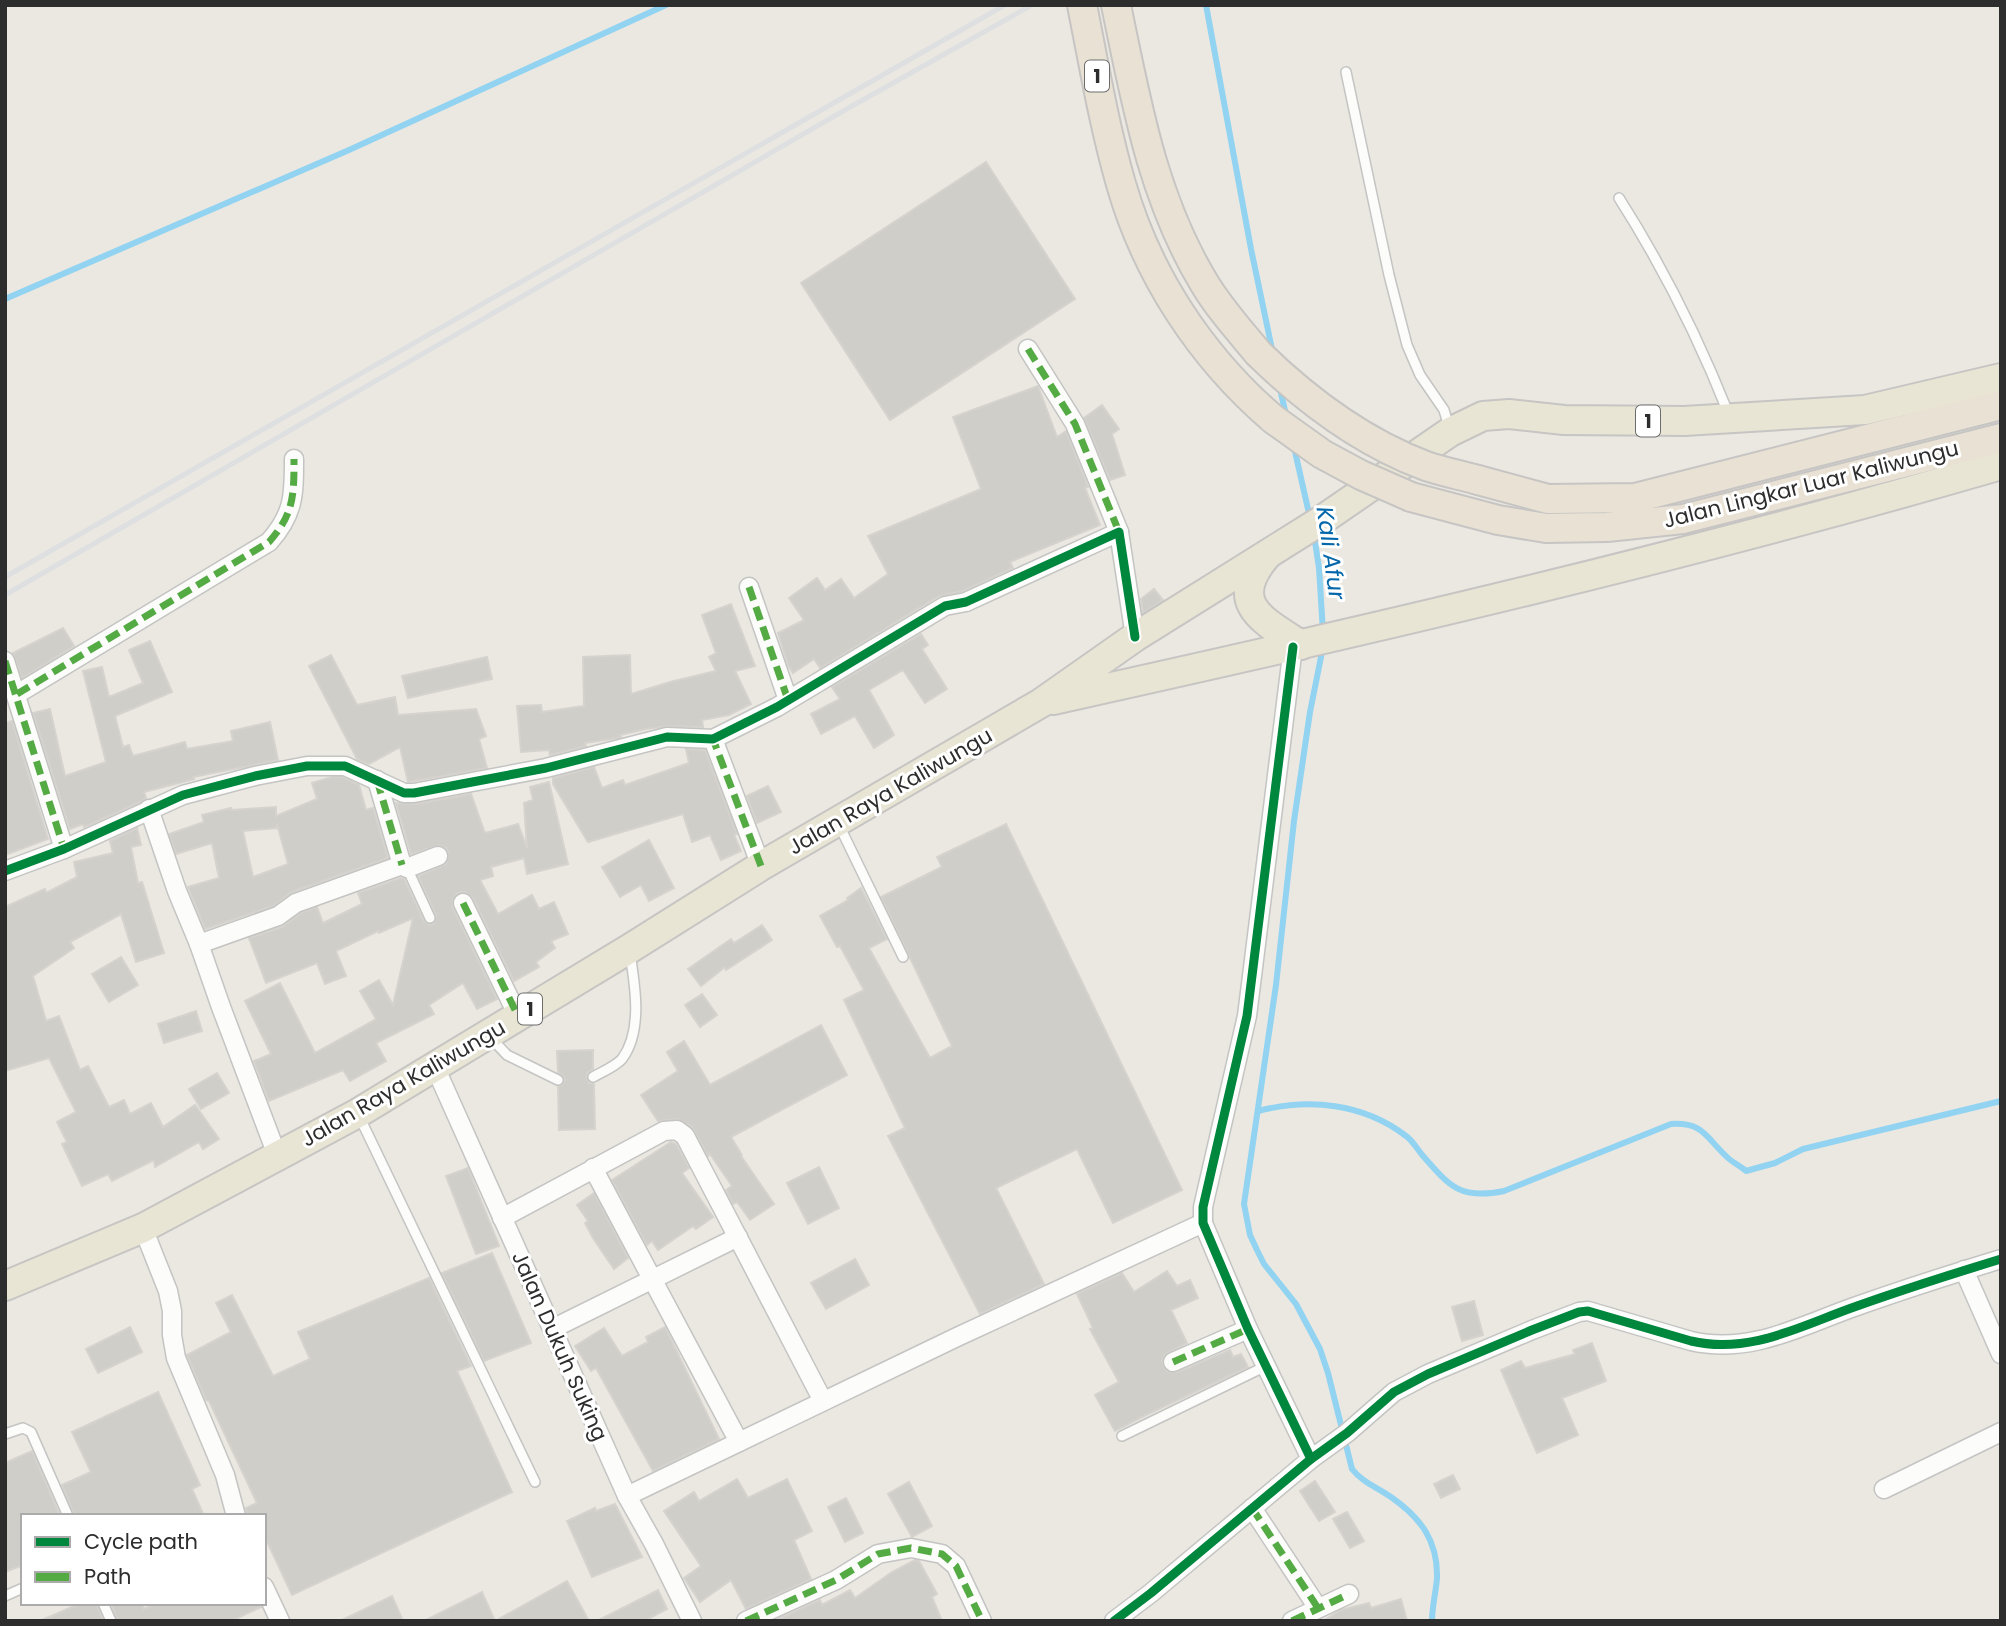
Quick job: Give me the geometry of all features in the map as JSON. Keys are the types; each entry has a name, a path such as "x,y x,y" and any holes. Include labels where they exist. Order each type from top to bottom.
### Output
{"highway":[{"name":"Jalan Lingkar Luar Kaliwungu","path":"1082,5 1121,186 1143,246 1164,290 1182,318 1247,396 1273,419 1322,454 1361,475 1411,497 1498,520 1546,528 1620,526 1683,519 2001,438"},
{"name":"Jalan Lingkar Luar Kaliwungu","path":"1116,5 1143,133 1161,194 1179,237 1203,282 1258,353 1294,388 1357,432 1426,465 1548,499 1635,499 2001,405"}],"main road":[{"name":"1","path":"1041,703 1135,637 1296,537 1450,432 1483,416 1509,414 1564,420 1731,420 1865,410 2001,378"},
{"name":"1","path":"1041,703 1440,613 1843,511 2001,465"},
{"path":"1269,553 1254,570 1249,587 1252,605 1263,621 1308,643"},
{"name":"Jalan Raya Kaliwungu","path":"5,1286 143,1228 358,1113 761,866 1041,703"}],"street":[{"path":"1028,349 1074,424 1119,532 1135,637"},
{"path":"17,694 269,542 283,526 290,509 294,459"},
{"path":"5,871 64,849 149,809 207,789 307,766 345,766 404,793 414,793 546,768 667,737 713,739 788,700 944,606 966,602 1119,532"},
{"path":"749,587 788,700"},
{"path":"1308,643 1247,1016 1203,1207 1203,1223 1248,1329 1311,1459"},
{"path":"5,661 64,849"},
{"path":"713,739 761,866"},
{"path":"377,780 405,866"},
{"path":"149,809 177,891 277,1155"},
{"path":"199,944 278,916 296,903 438,856"},
{"path":"463,903 518,1016"},
{"name":"Jalan Dukuh Suking","path":"435,1067 627,1496 692,1621"},
{"path":"502,1218 664,1131 677,1130 685,1136 823,1401"},
{"path":"593,1168 739,1442"},
{"path":"627,1496 1203,1223"},
{"path":"143,1228 168,1291 176,1359 225,1475 235,1514"},
{"path":"552,1329 738,1237"},
{"path":"1114,1621 1406,1384 1579,1312 1597,1312 1691,1341 1733,1346 1781,1335 2001,1259"},
{"path":"1964,1270 2001,1354"},
{"path":"1173,1362 1248,1329"},
{"path":"1884,1489 2001,1432"},
{"path":"1252,1508 1318,1608"},
{"path":"746,1621 836,1580 878,1554 911,1548 942,1553 956,1566 982,1621"},
{"path":"266,1591 280,1621"},
{"path":"1292,1621 1349,1594"}],"lane":[{"path":"1346,72 1389,275 1407,345 1420,376 1444,410 1450,432"},
{"path":"1619,198 1642,233 1678,300 1711,369 1731,420"},
{"path":"837,822 903,957"},
{"path":"405,866 430,918"},
{"path":"593,1077 621,1059 631,1038 636,1013 635,984 629,949"},
{"path":"487,1034 507,1055 558,1080"},
{"path":"358,1113 535,1482"},
{"path":"1122,1436 1266,1366"},
{"path":"5,1434 23,1428 31,1432 67,1514"},
{"path":"5,1596 21,1589"},
{"path":"104,1605 111,1621"}],"building":[{"path":"986,162 1075,299 890,420 801,283"},
{"path":"1038,386 1057,437 1066,431 1100,525 1010,562 1013,568 963,591 939,596 820,668 814,659 793,673 778,633 804,620 789,598 817,578 825,590 841,579 854,598 888,574 868,536 981,489 953,417"},
{"path":"1102,405 1119,429 1112,434 1125,475 1110,480 1084,418"},
{"path":"1154,589 1163,600 1143,613 1141,599"},
{"path":"731,604 755,666 735,671 751,704 729,715 702,720 703,727 668,726 646,729 620,735 618,738 585,743 586,746 550,755 549,750 521,752 517,706 541,705 542,712 584,706 583,657 630,655 631,694 716,671 709,657 716,653 702,615"},
{"path":"63,628 74,646 22,678 13,653"},
{"path":"921,634 928,645 922,649 947,689 925,703 903,670 869,690 894,735 874,748 855,716 821,734 811,714 840,699 832,687"},
{"path":"150,641 172,692 115,716 123,747 129,745 133,756 185,742 187,749 233,741 231,731 270,722 278,760 193,777 194,779 144,792 146,798 140,802 84,827 83,824 70,829 33,713 50,709 65,776 106,762 83,671 102,667 109,697 143,683 129,650"},
{"path":"331,655 357,705 395,697 398,715 476,709 486,736 479,739 487,768 408,782 400,747 369,764 357,759 309,666"},
{"path":"487,657 492,679 408,698 402,676"},
{"path":"12,721 48,839 5,855 5,723"},
{"path":"686,749 705,750 737,834 734,835 741,851 721,860 710,835 692,842 683,814 588,842 553,784 553,778 594,767 602,788 623,780 625,785 689,763"},
{"path":"343,777 359,785 366,810 373,808 388,858 292,892 273,906 205,929 188,887 219,878 212,843 176,854 169,834 204,822 202,815 231,808 276,807 276,816 317,799 312,783","holes":["277,824 288,864 253,877 243,831 277,828"]},
{"path":"549,782 568,864 527,874 524,858 491,867 493,876 480,880 498,914 532,895 539,909 554,902 568,934 551,941 555,948 536,962 539,967 514,981 473,898 464,892 457,893 452,902 453,908 497,999 477,1009 463,983 429,1005 434,1014 376,1043 386,1061 350,1081 343,1070 269,1101 254,1061 271,1054 245,1001 280,983 315,1053 376,1019 360,991 379,980 393,1005 413,918 336,951 346,976 325,984 317,963 266,983 249,938 282,927 301,913 317,907 323,923 362,904 358,893 401,878 404,879 424,921 429,925 434,924 436,915 418,876 446,864 449,853 439,845 411,854 396,803 416,804 471,794 485,833 518,824 527,848 524,803 533,800 530,787"},
{"path":"768,786 781,812 757,823 747,796"},
{"path":"1006,824 1182,1190 1113,1223 1077,1149 996,1188 1044,1284 980,1314 888,1136 905,1128 844,1000 864,990 820,916 848,900 847,898 861,888 887,939 869,948 930,1058 952,1046 881,897 942,867 937,857"},
{"path":"137,828 141,845 131,847 138,883 142,882 164,953 136,962 121,914 70,942 74,948 33,976 46,1021 59,1016 80,1070 88,1066 109,1107 124,1100 130,1114 151,1103 163,1127 195,1105 219,1139 203,1149 199,1142 155,1167 154,1160 112,1181 108,1174 82,1186 62,1144 67,1142 57,1122 76,1112 49,1058 5,1071 5,907 45,889 46,893 77,877 74,862 113,853 110,841"},
{"path":"649,840 674,888 649,901 641,885 620,897 602,867"},
{"path":"762,925 772,940 726,970 725,967 701,986 688,969 731,939 734,943"},
{"path":"121,957 138,985 109,1002 92,974"},
{"path":"702,994 717,1015 700,1027 685,1005"},
{"path":"196,1011 202,1031 164,1043 158,1024"},
{"path":"821,1025 847,1075 731,1137 774,1204 750,1220 737,1202 733,1204 726,1190 732,1186 710,1154 708,1156 692,1127 677,1119 658,1121 641,1095 678,1071 667,1052 684,1041 710,1085"},
{"path":"593,1050 593,1069 586,1077 589,1083 594,1084 595,1129 559,1130 558,1087 565,1080 558,1072 557,1051"},
{"path":"217,1073 229,1093 201,1109 189,1089"},
{"path":"671,1142 676,1144 689,1168 682,1173 713,1217 696,1229 693,1226 658,1250 652,1241 647,1245 612,1180"},
{"path":"819,1167 839,1208 808,1224 787,1183"},
{"path":"468,1168 499,1246 476,1254 446,1176"},
{"path":"594,1193 628,1258 614,1269 593,1238 585,1223 588,1221 577,1205"},
{"path":"492,1253 531,1343 484,1361 442,1273"},
{"path":"855,1259 869,1285 826,1309 811,1283"},
{"path":"1167,1271 1177,1286 1190,1280 1198,1298 1171,1310 1187,1343 1164,1355 1162,1361 1166,1371 1178,1372 1230,1350 1233,1357 1241,1354 1248,1367 1115,1431 1095,1395 1119,1382 1090,1329 1093,1328 1077,1294 1122,1273 1134,1292"},
{"path":"429,1278 471,1366 457,1371 512,1492 292,1595 266,1539 266,1514 247,1514 246,1508 257,1503 187,1355 231,1332 216,1303 232,1295 273,1376 310,1359 298,1332"},
{"path":"1474,1301 1483,1335 1462,1341 1452,1307"},
{"path":"130,1327 142,1352 98,1373 86,1349"},
{"path":"665,1327 719,1439 653,1471 596,1368 591,1371 575,1346 604,1328 622,1356 648,1342 646,1337"},
{"path":"1592,1343 1606,1381 1562,1398 1578,1435 1537,1453 1501,1370 1521,1361 1525,1368 1575,1354 1573,1350"},
{"path":"158,1392 200,1485 192,1489 203,1514 74,1514 62,1485 91,1472 72,1432"},
{"path":"32,1451 59,1514 21,1514 21,1566 5,1572 5,1463"},
{"path":"1453,1475 1460,1489 1441,1498 1434,1484"},
{"path":"737,1479 748,1498 787,1479 812,1531 794,1540 811,1579 746,1609 731,1580 700,1602 684,1578 701,1566 664,1511 694,1492 699,1501"},
{"path":"1315,1481 1335,1512 1319,1521 1300,1491"},
{"path":"909,1482 932,1526 912,1537 888,1494"},
{"path":"846,1498 863,1533 845,1542 828,1507"},
{"path":"615,1504 642,1557 592,1577 567,1521 595,1508 596,1511"},
{"path":"1347,1512 1364,1541 1350,1548 1333,1519"},
{"path":"915,1560 919,1561 937,1594 932,1597 942,1621 774,1621 820,1600 822,1605 850,1590 855,1598 892,1572"},
{"path":"567,1581 589,1621 495,1621"},
{"path":"658,1590 667,1609 644,1621 597,1621"},
{"path":"482,1592 495,1621 424,1621"},
{"path":"392,1596 403,1621 340,1621"},
{"path":"1401,1599 1407,1621 1323,1621 1341,1610 1369,1603 1371,1608"},
{"path":"76,1605 97,1605 103,1621 40,1621"},
{"path":"112,1605 143,1605 144,1609 153,1605 261,1607 231,1621 118,1621"}],"waterway":[{"path":"5,299 349,150 666,5"},
{"name":"Kali Afur","path":"1206,5 1273,354"},
{"name":"Kali Afur","path":"1280,389 1287,419"},
{"name":"Kali Afur","path":"1294,447 1310,518"},
{"name":"Kali Afur","path":"1314,535 1323,632"},
{"path":"1323,647 1310,712 1294,821 1276,985 1244,1204 1250,1235 1264,1264 1296,1304 1320,1349 1352,1469 1411,1513 1431,1542 1437,1565 1432,1621"},
{"path":"1258,1111 1316,1104 1372,1116 1408,1138 1449,1183 1477,1194 1504,1191 1671,1124 1698,1129 1729,1159 1746,1171 1775,1163 1803,1149 2001,1101"}],"railway":[{"path":"5,577 1005,5"},
{"path":"5,595 845,110 1032,5"}],"marked path":[{"path":"1028,349 1075,424 1119,532"},
{"path":"17,694 269,542 291,504 294,459"},
{"path":"749,587 788,700"},
{"path":"5,661 64,849"},
{"path":"716,737 713,739 761,866"},
{"path":"377,780 402,865"},
{"path":"463,903 518,1016"},
{"path":"1173,1362 1248,1329"},
{"path":"1252,1508 1318,1608"},
{"path":"746,1621 836,1580 878,1554 911,1548 942,1554 956,1566 982,1621"},
{"path":"1292,1621 1349,1594"}],"cycle path":[{"path":"5,871 64,849 183,795 255,776 307,766 345,766 404,793 414,793 546,768 667,737 713,739 777,707 945,606 966,602 1119,532 1135,637"},
{"path":"1293,647 1247,1016 1203,1207 1203,1223 1248,1329 1311,1459"},
{"path":"1114,1621 1394,1392 1428,1374 1532,1330 1588,1311 1691,1341 1713,1344 1755,1341 2001,1259"}]}
